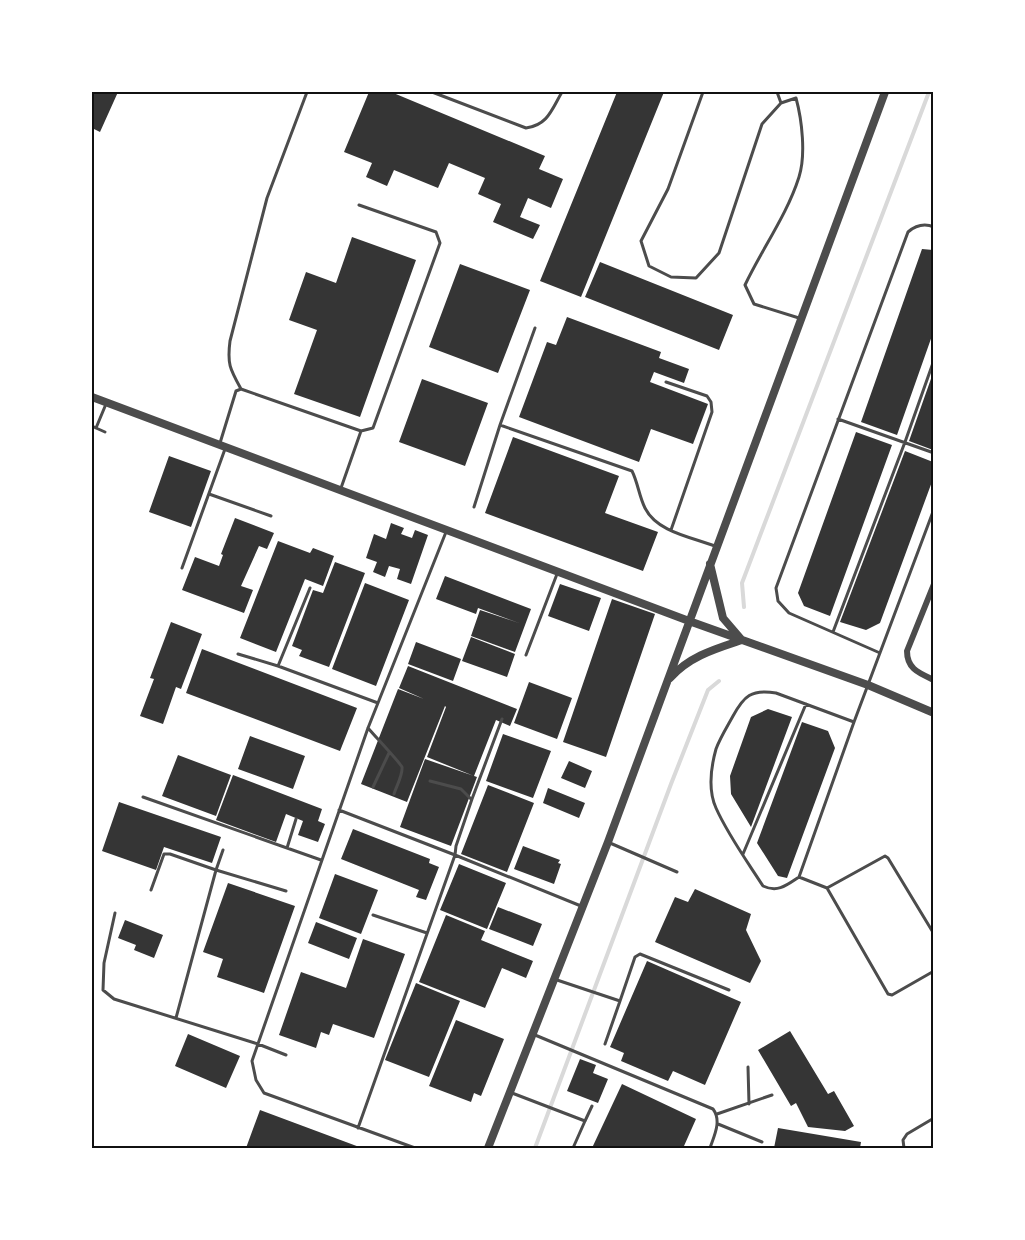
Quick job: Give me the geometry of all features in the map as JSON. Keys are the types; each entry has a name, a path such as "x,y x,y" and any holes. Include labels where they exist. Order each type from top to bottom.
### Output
{"street":[{"path":"488,1149 608,842 885,92"},
{"path":"92,397 688,621 868,685 933,713"},
{"path":"710,564 723,618 740,639"},
{"path":"933,584 907,651 907,660 913,669 933,680"},
{"path":"666,684 679,669 704,652 740,639"}],"lane":[{"path":"308,92 267,198 227,359 241,389 362,431 373,428 440,243 436,232 359,205"},
{"path":"432,92 526,128 538,126 548,118 562,92"},
{"path":"703,92 668,189 641,241 649,266 671,277 696,278 719,253 762,124 781,103 796,98 801,117 800,175 745,285 754,304 801,319"},
{"path":"777,92 781,103"},
{"path":"880,653 789,613 778,601 776,588 908,232 916,226 933,227"},
{"path":"474,507 500,425 536,328"},
{"path":"833,632 905,442 933,360"},
{"path":"666,382 707,396 711,402 712,412 671,530"},
{"path":"182,568 209,494 237,391 241,389"},
{"path":"96,428 107,402"},
{"path":"838,419 933,453"},
{"path":"500,425 632,471 645,508 658,525 717,546"},
{"path":"92,426 105,432"},
{"path":"340,490 362,431"},
{"path":"209,494 271,516"},
{"path":"854,722 766,691 754,693 742,700 717,747 712,766 711,787 715,807 763,886 769,889 782,888 800,877 854,722 933,509"},
{"path":"415,1149 264,1093 256,1080 252,1061 368,728 447,530"},
{"path":"526,655 558,572"},
{"path":"278,666 310,588"},
{"path":"238,654 278,666 378,703"},
{"path":"742,854 806,704"},
{"path":"358,1128 502,719"},
{"path":"368,728 389,753 399,761 402,769 394,794"},
{"path":"373,787 389,753"},
{"path":"430,781 461,789 472,799"},
{"path":"143,797 321,860"},
{"path":"339,810 583,907"},
{"path":"287,848 296,819"},
{"path":"608,842 677,872"},
{"path":"176,1018 223,850"},
{"path":"151,891 164,855 170,854 286,891"},
{"path":"827,888 885,856 933,934"},
{"path":"800,877 827,888 888,994 892,995 933,971"},
{"path":"115,913 104,963 103,990 114,999 286,1055"},
{"path":"373,915 426,933"},
{"path":"604,1044 635,957 640,954 729,990"},
{"path":"555,979 620,1001"},
{"path":"533,1034 713,1109 717,1114 718,1124 710,1149"},
{"path":"748,1066 749,1104"},
{"path":"511,1092 585,1121"},
{"path":"717,1114 772,1095"},
{"path":"573,1149 592,1106"},
{"path":"904,1149 903,1140 907,1134 933,1118"},
{"path":"718,1124 762,1142"}],"building":[{"path":"92,92 118,92 100,132 92,128"},
{"path":"369,92 391,92 545,156 539,169 563,179 551,208 528,198 520,217 540,225 533,239 493,222 501,204 478,194 485,178 449,163 438,188 394,170 387,186 366,177 372,163 344,152"},
{"path":"617,92 664,92 581,297 540,281"},
{"path":"352,237 416,260 360,417 294,394 317,330 289,320 306,272 336,283"},
{"path":"922,249 933,250 933,333 897,435 861,422"},
{"path":"600,262 733,315 719,350 585,297"},
{"path":"460,264 530,290 498,373 429,347"},
{"path":"567,317 661,352 659,358 689,369 684,383 654,372 650,382 708,404 693,444 651,429 639,462 519,417 547,342 556,345"},
{"path":"933,373 933,450 909,441"},
{"path":"422,379 488,403 465,466 399,442"},
{"path":"856,432 892,445 830,616 804,606 798,593"},
{"path":"513,437 619,476 605,513 658,532 643,571 485,513"},
{"path":"905,451 933,462 933,479 880,623 866,630 840,622"},
{"path":"169,456 211,471 191,527 149,512"},
{"path":"235,518 274,533 267,549 259,546 241,586 253,590 244,613 182,590 195,557 219,566 223,555 221,554"},
{"path":"391,523 404,528 401,534 412,538 415,530 428,535 411,584 397,579 400,569 389,566 385,577 373,572 377,562 366,558 374,534 386,539"},
{"path":"278,541 310,553 313,548 334,556 323,586 305,579 276,652 240,638"},
{"path":"335,562 365,573 329,667 299,656 302,650 292,646 313,590 323,593"},
{"path":"445,576 531,609 515,652 471,636 480,610 519,623 478,608 476,614 436,599"},
{"path":"365,583 409,600 376,686 332,669"},
{"path":"560,584 601,598 589,631 548,616"},
{"path":"612,599 655,614 606,757 563,742"},
{"path":"171,622 202,634 181,689 176,687 163,724 140,716 154,679 150,678"},
{"path":"471,637 515,654 507,677 462,661"},
{"path":"416,642 461,659 453,681 408,664"},
{"path":"202,649 357,708 340,751 186,693"},
{"path":"408,666 517,709 510,726 496,720 474,776 427,757 445,706 407,802 361,784 398,689 424,699 399,688"},
{"path":"529,682 572,698 557,739 514,723"},
{"path":"768,709 792,717 751,827 731,794 730,776 751,717"},
{"path":"802,722 828,731 835,748 787,878 778,876 757,843"},
{"path":"503,734 551,751 533,798 486,781"},
{"path":"250,736 305,756 293,789 238,769"},
{"path":"178,755 231,775 216,816 162,796"},
{"path":"425,759 477,777 451,846 400,827"},
{"path":"569,761 592,771 585,788 561,778"},
{"path":"233,775 322,809 318,821 325,824 318,842 298,835 303,821 286,814 276,842 216,820"},
{"path":"488,785 534,803 507,872 461,854"},
{"path":"548,788 585,803 579,818 543,803"},
{"path":"119,802 221,837 212,863 164,847 156,870 102,851"},
{"path":"353,829 430,859 429,863 439,867 426,900 416,897 419,890 341,859"},
{"path":"523,846 560,860 558,863 561,864 554,884 514,869"},
{"path":"459,864 506,883 487,929 440,910"},
{"path":"335,874 378,890 361,934 319,918"},
{"path":"228,883 295,906 264,993 217,977 223,959 203,952"},
{"path":"695,889 751,914 746,930 761,961 750,983 655,942 675,897 688,902"},
{"path":"498,907 542,924 533,946 489,929"},
{"path":"446,915 485,931 481,940 533,961 526,978 502,968 485,1008 419,982"},
{"path":"125,920 163,935 154,958 134,950 136,945 118,938"},
{"path":"316,922 357,938 349,959 308,943"},
{"path":"363,939 405,954 374,1038 333,1024 329,1035 321,1032 316,1048 279,1035 301,972 346,988"},
{"path":"647,961 741,1002 705,1085 673,1071 668,1081 621,1061 624,1053 610,1047"},
{"path":"416,983 460,1001 429,1077 385,1060"},
{"path":"456,1020 504,1039 481,1096 474,1093 471,1102 429,1086"},
{"path":"790,1031 828,1094 834,1091 854,1126 845,1131 808,1127 796,1103 791,1106 758,1050"},
{"path":"188,1034 240,1056 226,1088 175,1066"},
{"path":"580,1059 596,1065 593,1073 608,1079 598,1103 567,1091"},
{"path":"622,1084 696,1119 684,1146 690,1148 592,1148"},
{"path":"260,1110 362,1148 246,1148"},
{"path":"778,1128 861,1142 860,1148 774,1148"}],"waterway":[{"path":"744,607 742,583 929,92"},
{"path":"535,1148 708,690 719,681"}]}
